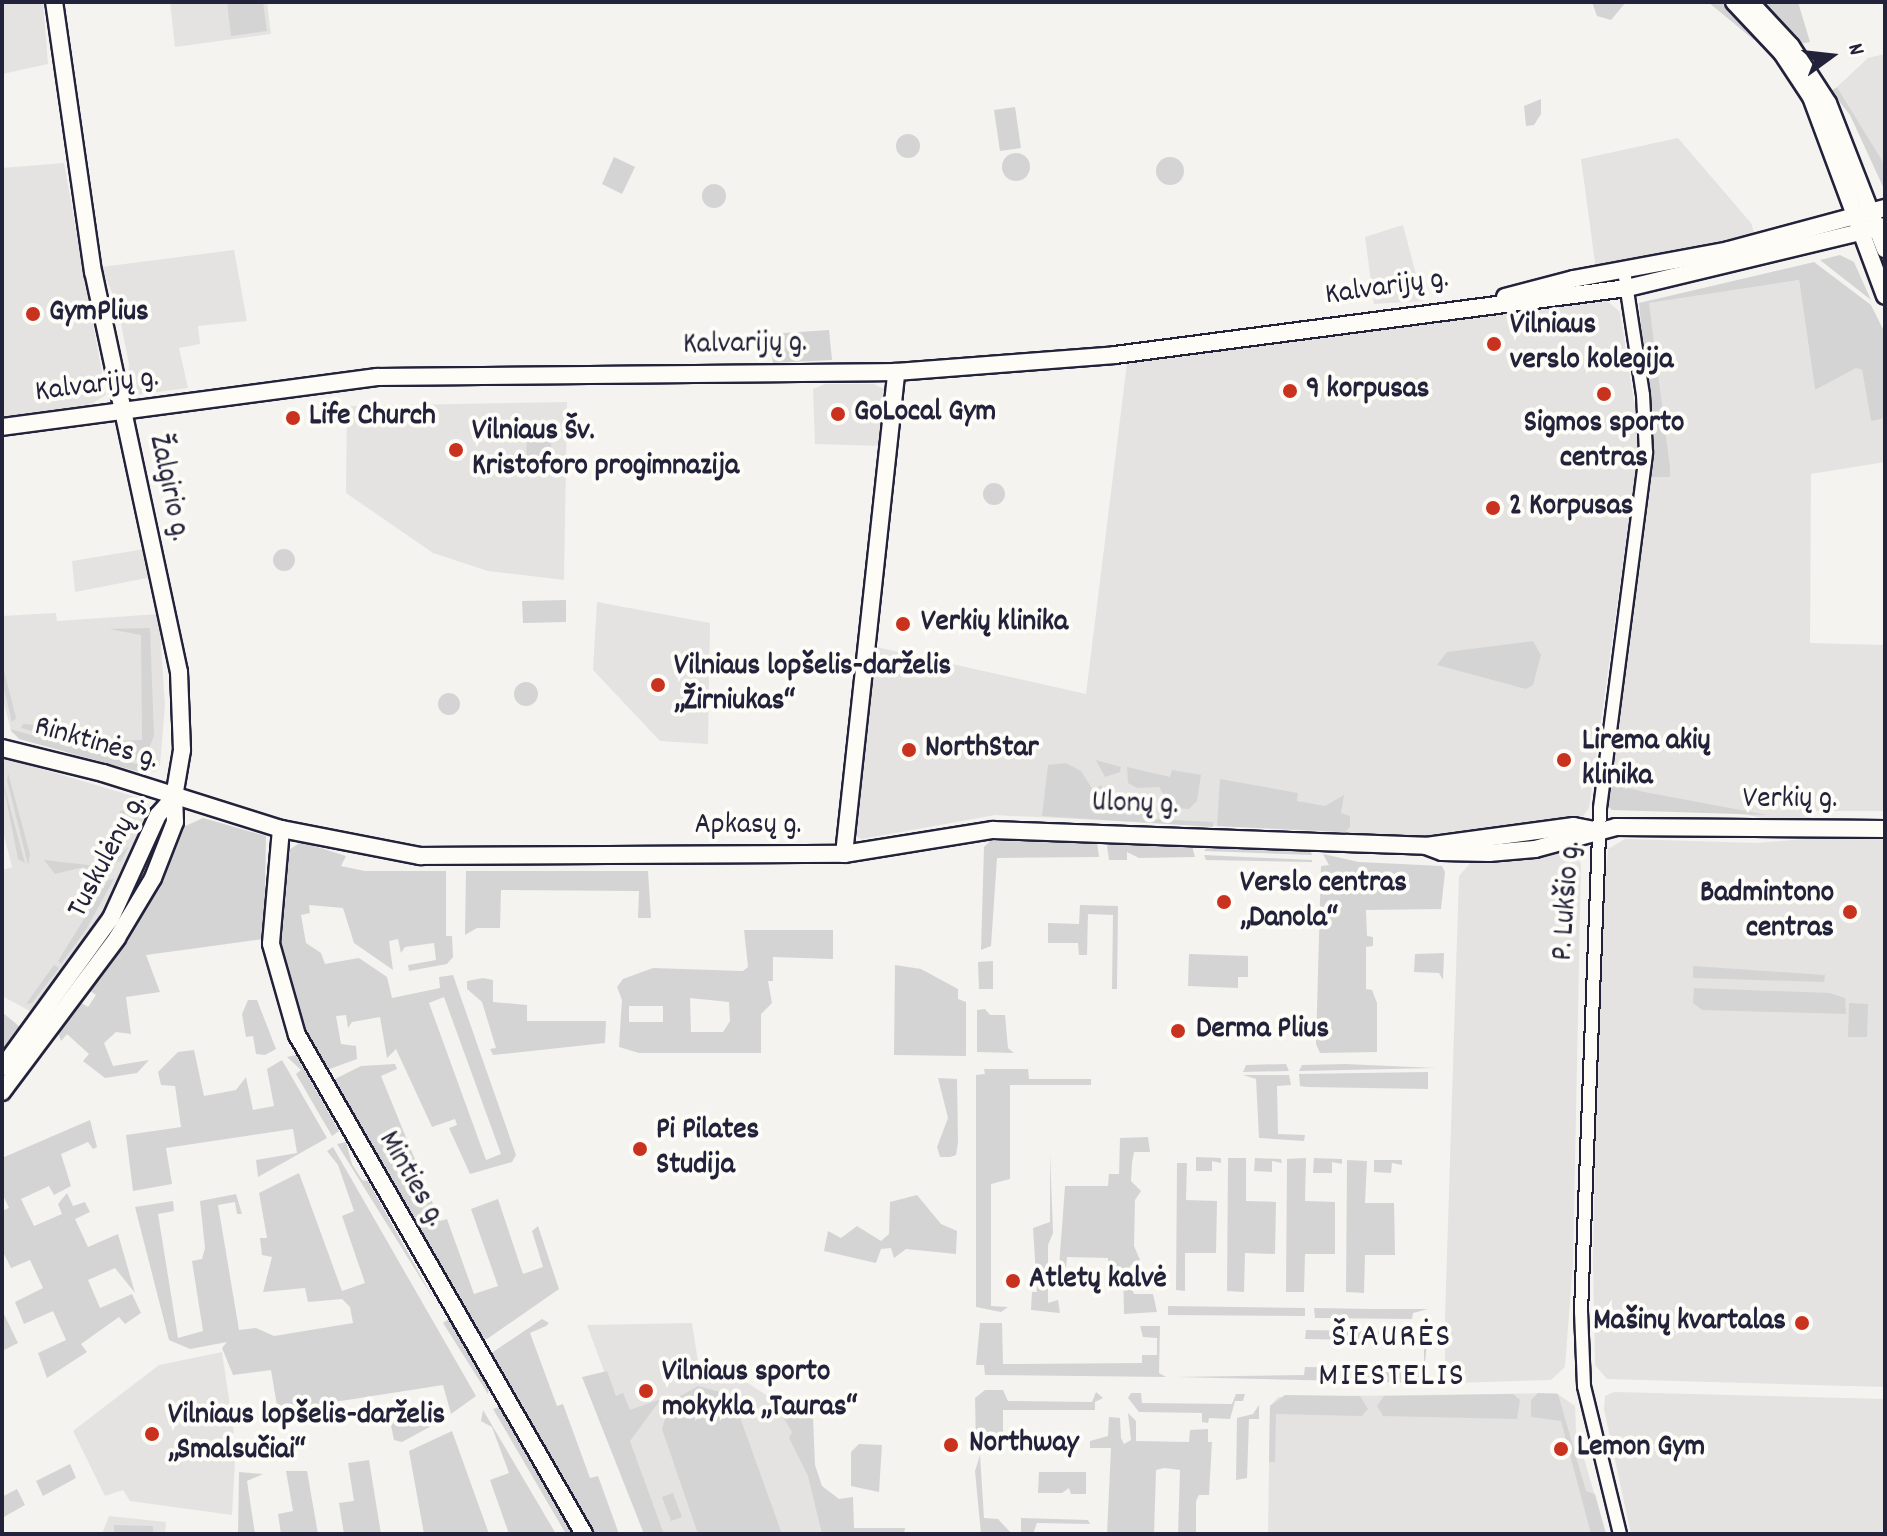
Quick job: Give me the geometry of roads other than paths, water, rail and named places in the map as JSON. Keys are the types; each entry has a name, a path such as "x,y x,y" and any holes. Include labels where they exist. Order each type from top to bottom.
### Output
{"main road":[{"name":"Žalgirio g.","path":"54,2 81,206 182,698 182,750 174,797"},
{"path":"1734,2 1782,53 1811,97 1859,234 1885,296"},
{"path":"1750,2 1791,46 1823,96 1879,210 1885,249"},
{"name":"Kalvarijų g.","path":"1626,279 1879,210"},
{"name":"Kalvarijų g.","path":"2,427 122,414 264,389 377,377 896,372 1115,355 1489,303 1529,289 1626,279 1882,227"},
{"name":"Apkasų g.","path":"174,797 281,829 420,856 844,854 896,372"},
{"name":"Rinktinės g.","path":"2,748 174,797"},
{"name":"Tuskulėnų g.","path":"2,1068 105,928 158,815 174,797"},
{"name":"Tuskulėnų g.","path":"2,1092 135,912 175,822 174,797"},
{"name":"Ulonų g.","path":"844,854 993,830 1426,846 1574,826 1599,831"},
{"name":"Verkių g.","path":"1599,831 1644,827 1885,829"},
{"name":"Minties g.","path":"281,829 271,944 297,1035 584,1534"}],"street":[{"name":"P. Lukšio g.","path":"1620,1534 1588,1410 1582,1360 1590,980 1599,831 1646,452 1643,395 1626,279"}],"place":[{"name":"GymPlius","path":"33,314"},
{"name":"Vilniaus verslo kolegija","path":"1494,344"},
{"name":"9 korpusas","path":"1290,391"},
{"name":"Sigmos sporto centras","path":"1604,394"},
{"name":"GoLocal Gym","path":"838,414"},
{"name":"Life Church","path":"293,418"},
{"name":"Vilniaus Šv. Kristoforo progimnazija","path":"456,450"},
{"name":"2 Korpusas","path":"1493,508"},
{"name":"Verkių klinika","path":"903,624"},
{"name":"Vilniaus lopšelis-darželis „Žirniukas“","path":"658,685"},
{"name":"NorthStar","path":"909,750"},
{"name":"Lirema akių klinika","path":"1564,760"},
{"name":"Verslo centras „Danola“","path":"1224,902"},
{"name":"Badmintono centras","path":"1850,912"},
{"name":"Derma Plius","path":"1178,1031"},
{"name":"Pi Pilates Studija","path":"640,1149"},
{"name":"Atletų kalvė","path":"1013,1281"},
{"name":"Mašinų kvartalas","path":"1802,1323"},
{"name":"Vilniaus sporto mokykla „Tauras“","path":"646,1391"},
{"name":"Vilniaus lopšelis-darželis „Smalsučiai“","path":"152,1434"},
{"name":"Northway","path":"951,1445"},
{"name":"Lemon Gym","path":"1561,1449"}],"district":[{"name":"ŠIAURĖS MIESTELIS","path":"1392,1358"}]}
